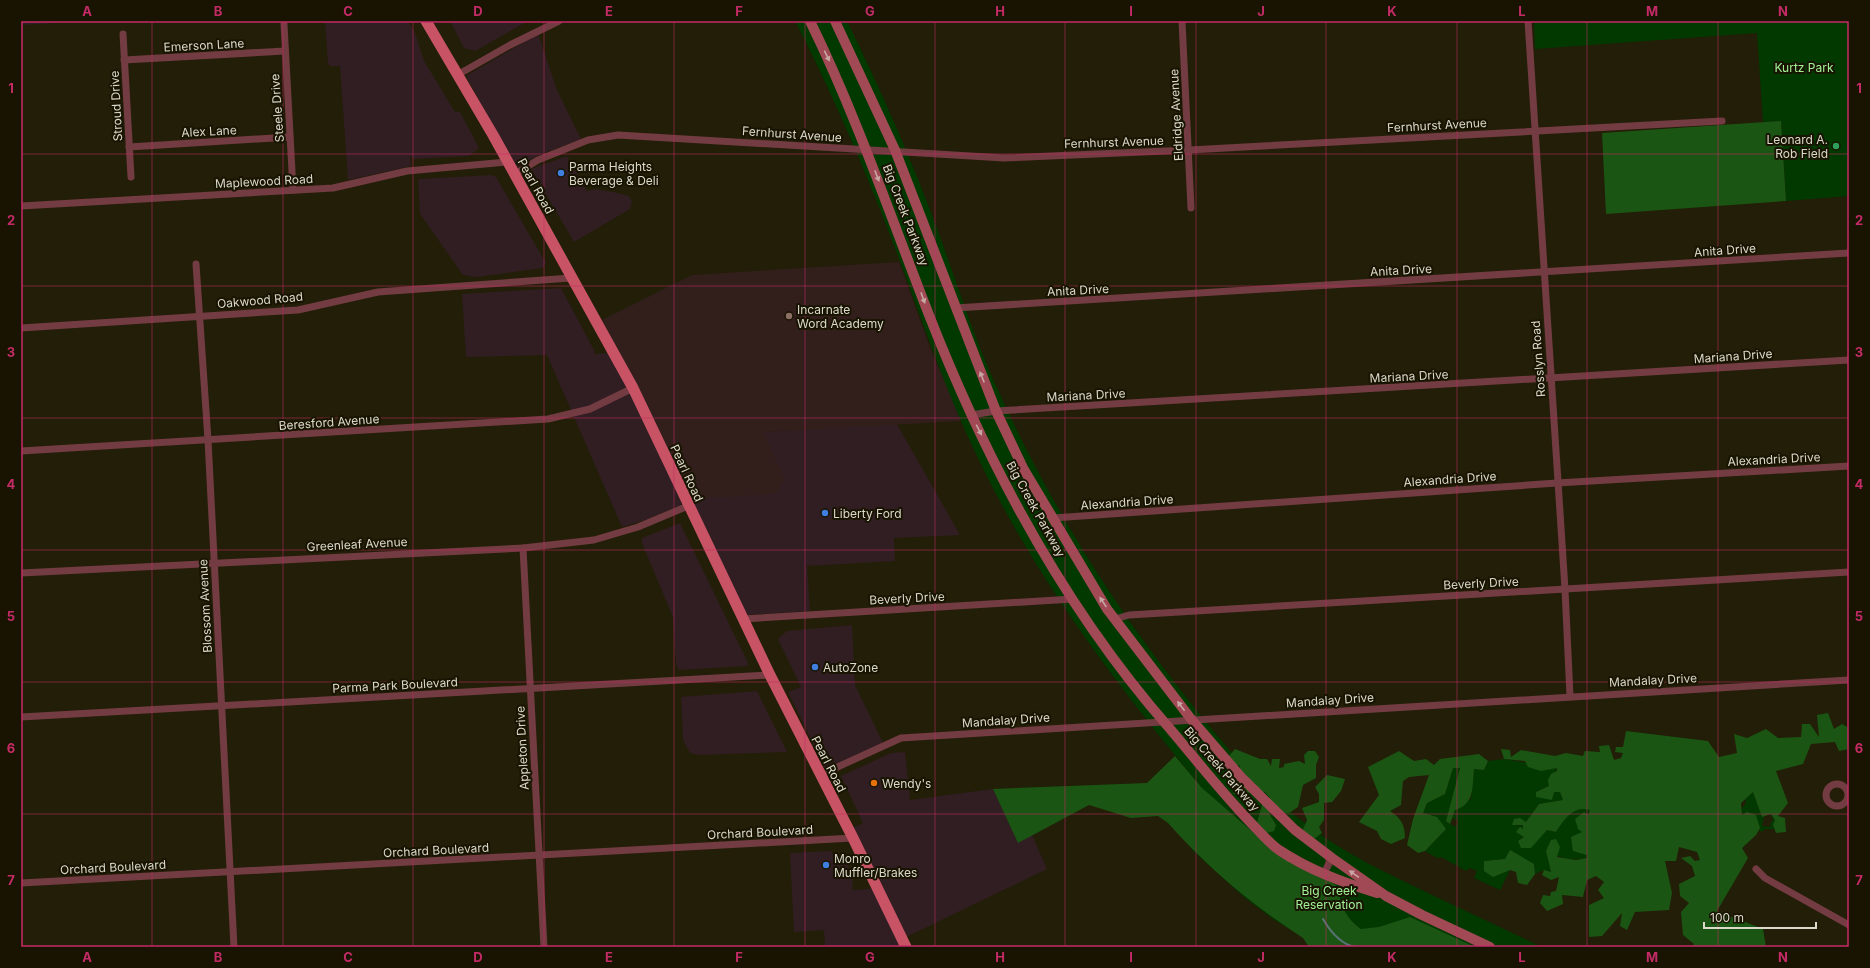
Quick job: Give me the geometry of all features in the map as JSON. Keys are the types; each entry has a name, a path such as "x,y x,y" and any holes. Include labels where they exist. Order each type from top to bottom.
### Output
{"main road":[{"name":"Pearl Road","path":"426,21 459,74 633,388 743,620 906,947"}],"street":[{"path":"459,74 516,41 559,21"},
{"name":"Big Creek Parkway","path":"810,21 837,77 929,314 971,415 1027,524 1091,627 1162,721 1221,791 1276,849 1323,875 1386,896"},
{"name":"Big Creek Parkway","path":"835,21 895,150 996,411 1023,468 1054,518 1093,587 1115,619 1191,719 1241,777 1295,830 1386,896 1422,915 1490,947"},
{"name":"Eldridge Avenue","path":"1182,21 1191,208"},
{"name":"Rosslyn Road","path":"1528,21 1543,272 1565,589 1570,696"},
{"name":"Steele Drive","path":"284,24 293,190"},
{"name":"Stroud Drive","path":"123,34 131,177"},
{"name":"Emerson Lane","path":"124,60 285,51"},
{"name":"Fernhurst Avenue","path":"515,174 538,160 588,140 618,135 866,150 895,150 907,154 1004,158 1189,150 1722,121"},
{"name":"Alex Lane","path":"130,147 290,137"},
{"name":"Maplewood Road","path":"21,206 333,188 407,171 507,162"},
{"name":"Anita Drive","path":"955,308 1849,253"},
{"name":"Blossom Avenue","path":"196,264 208,440 234,947"},
{"name":"Oakwood Road","path":"21,328 298,310 378,292 571,278"},
{"name":"Mariana Drive","path":"971,415 996,411 1849,360"},
{"name":"Beresford Avenue","path":"21,450 548,419 590,409 633,388"},
{"name":"Alexandria Drive","path":"1054,518 1557,483 1849,466"},
{"name":"Greenleaf Avenue","path":"21,572 523,548 594,540 638,527 688,506"},
{"name":"Appleton Drive","path":"523,548 544,947"},
{"name":"Beverly Drive","path":"1115,619 1129,615 1849,572"},
{"name":"Beverly Drive","path":"743,620 1073,599"},
{"name":"Parma Park Boulevard","path":"21,717 770,675"},
{"name":"Mandalay Drive","path":"820,775 901,738 1191,719 1849,680"},
{"name":"Orchard Boulevard","path":"21,883 853,838"},
{"path":"1323,875 1332,858"},
{"path":"1756,869 1765,878 1849,925"}],"shaded area":[{"path":"21,21 56,21 56,23 21,25"},
{"path":"325,21 408,21 415,33 424,61 455,112 460,112 479,148 469,156 415,159 410,156 411,166 348,180 340,66 331,66 328,64"},
{"path":"450,21 528,21 475,51 464,48"},
{"path":"538,34 557,90 581,139 539,155 516,168 466,76"},
{"path":"567,156 587,191 595,189 613,192 629,196 632,202 630,209 574,242 531,169"},
{"path":"492,175 496,177 546,263 543,268 477,277 463,275 420,214 418,179"},
{"path":"899,262 930,347 962,421 763,432 785,479 775,494 689,499 637,387 602,320 692,275"},
{"path":"561,288 595,352 594,354 609,353 633,397 683,504 645,520 622,527 547,355 466,357 462,294"},
{"path":"897,424 960,535 894,538 895,561 807,566 810,611 746,615 689,499 775,493 784,479 762,432"},
{"path":"680,523 748,663 747,666 679,670 676,664 673,617 642,543 642,538"},
{"path":"852,625 855,685 883,743 825,769 788,692 801,687 778,639 787,631"},
{"path":"757,691 787,752 698,755 690,753 683,740 681,697"},
{"path":"905,752 910,800 993,789 1018,842 1032,835 1047,869 898,941 900,947 825,947 824,930 794,932 790,853 831,851 837,860 844,858 852,874 853,890 881,888 852,828 863,823 841,776 891,753"}],"green space":[{"name":"Big Creek Reservation","path":"795,21 847,21 883,97 916,174 985,360 1032,461 1076,539 1125,615 1151,652 1207,723 1268,792 1317,832 1347,851 1395,877 1542,947 1319,947 1273,919 1244,897 1192,850 1202,788 1139,710 1080,630 1052,589 1001,503 964,429 928,339 883,217 819,69"},
{"name":"Kurtz Park","path":"1534,21 1849,21 1849,196 1786,201 1781,121 1763,122 1757,33 1535,49"},
{"path":"1781,121 1786,201 1606,214 1602,133"},
{"path":"1828,713 1834,729 1842,724 1849,728 1849,749 1839,751 1835,742 1811,744 1803,764 1776,771 1788,803 1778,816 1785,818 1786,832 1776,833 1773,825 1775,820 1771,814 1762,817 1753,792 1741,803 1742,815 1747,812 1756,815 1760,828 1756,835 1742,848 1748,858 1717,911 1763,929 1766,947 1692,947 1694,944 1683,935 1681,912 1689,903 1680,896 1679,884 1695,876 1692,866 1681,858 1690,856 1695,861 1700,860 1697,852 1679,847 1676,861 1665,861 1672,893 1669,910 1635,912 1627,930 1620,926 1622,913 1602,936 1589,937 1589,905 1604,898 1598,890 1604,882 1596,876 1587,880 1583,897 1562,895 1563,904 1547,911 1540,903 1543,895 1550,896 1551,892 1556,891 1559,877 1551,880 1542,875 1544,870 1551,872 1546,851 1551,840 1556,839 1560,847 1557,857 1576,860 1587,858 1587,855 1573,851 1571,837 1582,832 1578,829 1575,819 1584,812 1588,815 1590,810 1584,809 1574,812 1566,818 1556,832 1547,830 1531,848 1521,848 1518,841 1524,837 1516,832 1520,827 1523,829 1523,825 1512,825 1514,819 1520,818 1526,822 1539,804 1563,800 1560,792 1554,792 1552,800 1536,797 1536,792 1549,786 1548,780 1551,774 1557,771 1557,768 1541,771 1528,767 1525,761 1504,759 1501,749 1510,750 1511,757 1521,750 1555,756 1566,753 1583,756 1585,751 1600,752 1599,746 1609,745 1614,760 1621,758 1623,753 1615,752 1616,747 1623,747 1626,731 1708,741 1719,757 1737,753 1734,734 1747,738 1766,729 1778,738 1801,737 1802,724 1810,724 1819,737 1817,715"},
{"path":"1235,749 1260,759 1267,759 1271,766 1272,759 1280,759 1279,768 1284,767 1284,764 1299,761 1305,764 1304,755 1308,751 1315,751 1319,757 1316,765 1316,778 1303,785 1298,807 1289,813 1269,813 1276,825 1274,831 1260,835 1255,830 1262,805 1270,798 1265,792 1255,796 1253,793 1255,783 1246,782 1250,793 1233,794 1234,789 1232,781 1237,780 1241,774 1240,766 1232,763 1229,756"},
{"path":"1399,751 1414,761 1426,759 1434,765 1440,759 1479,754 1488,761 1484,770 1474,769 1469,799 1466,804 1455,810 1450,824 1446,821 1460,768 1453,768 1445,794 1427,803 1423,813 1437,817 1446,829 1425,851 1418,853 1407,845 1413,819 1429,775 1409,777 1403,781 1401,805 1390,811 1402,822 1405,838 1391,844 1381,839 1377,831 1359,822 1379,795 1368,767"},
{"path":"1175,756 1202,788 1277,853 1336,885 1344,910 1351,920 1361,929 1379,927 1410,917 1475,947 1309,947 1303,938 1231,885 1183,840 1168,823 1158,816 1131,818 1089,805 1018,843 993,789 1147,783"},
{"path":"1504,759 1557,768 1549,786 1536,792 1560,792 1563,800 1539,804 1526,822 1516,826 1523,825 1524,837 1518,841 1547,830 1556,832 1562,822 1570,814 1579,810 1590,809 1582,832 1587,858 1566,858 1546,851 1551,872 1544,870 1535,874 1534,864 1506,859 1484,861 1510,870 1500,890 1474,878 1477,871 1470,868 1466,871 1441,857 1437,858 1425,851 1446,829 1423,813 1427,803 1445,794 1453,768 1460,768 1446,821 1455,827 1458,821 1452,818 1455,810 1471,799 1474,769 1484,770 1488,761"},
{"path":"1327,775 1345,779 1341,791 1332,802 1324,803 1324,820 1319,827 1322,833 1311,841 1302,832 1307,820 1302,808 1319,802 1319,794 1315,787"},
{"path":"1753,792 1762,816 1764,816 1762,826 1771,827 1770,825 1773,819 1771,814 1775,821 1773,825 1775,829 1764,829 1762,832 1759,830 1760,828 1742,815 1742,808 1746,803 1745,799"},
{"path":"1510,850 1534,864 1535,874 1527,885 1518,883 1516,872 1510,870 1493,877 1484,871 1484,861 1505,859"}],"waterway":[{"path":"1323,919 1340,940 1355,947"}],"place":[{"name":"Leonard A. Rob Field","path":"1836,146"},
{"name":"Parma Heights Beverage & Deli","path":"561,173"},
{"name":"Incarnate Word Academy","path":"789,316"},
{"name":"Liberty Ford","path":"825,513"},
{"name":"AutoZone","path":"815,667"},
{"name":"Wendy's","path":"874,783"},
{"name":"Monro Muffler/Brakes","path":"826,865"}]}
